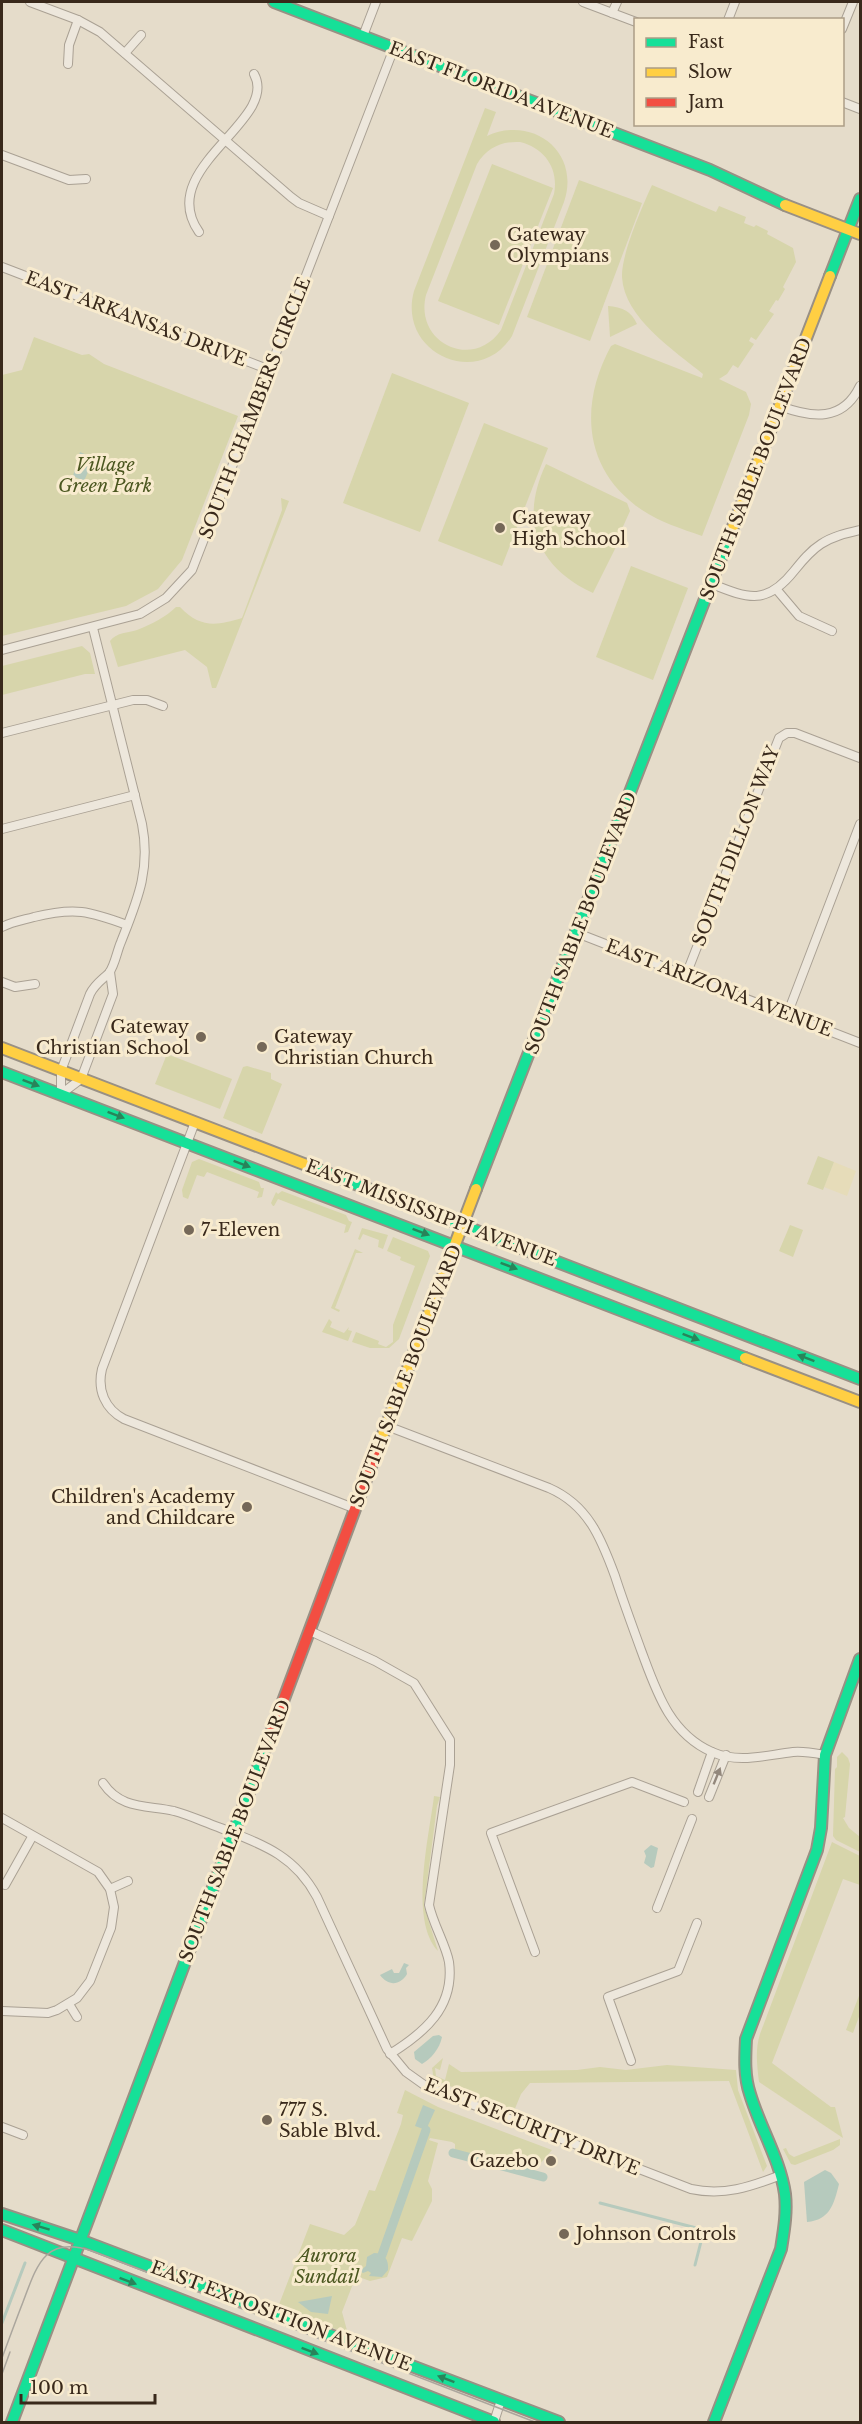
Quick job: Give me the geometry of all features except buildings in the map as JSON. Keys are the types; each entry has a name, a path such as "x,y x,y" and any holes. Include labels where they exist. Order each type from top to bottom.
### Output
{"street":[{"path":"30,2 78,20 100,32 296,201 329,216"},
{"name":"EAST FLORIDA AVENUE","path":"274,2 710,170 780,203 861,234"},
{"path":"363,36 376,2"},
{"path":"583,2 634,21"},
{"path":"612,13 617,2"},
{"path":"729,18 735,2"},
{"path":"844,26 853,2"},
{"path":"68,64 68,49 78,20"},
{"path":"125,53 141,35"},
{"name":"SOUTH CHAMBERS CIRCLE","path":"2,650 130,618 149,610 169,595 190,572 394,48"},
{"path":"199,232 191,216 193,183 201,169 245,117 256,96 258,86 254,74"},
{"path":"844,102 861,109"},
{"path":"2,155 69,180 87,179"},
{"name":"SOUTH SABLE BOULEVARD","path":"12,2422 462,1224 861,199"},
{"name":"EAST ARKANSAS DRIVE","path":"2,267 270,370"},
{"path":"780,406 809,416 828,414 848,404 861,386"},
{"path":"712,584 751,597 761,596 777,590 804,559 821,544 837,536 861,530"},
{"path":"777,590 799,616 832,630"},
{"path":"61,1094 81,1078 112,994 110,972 140,892 145,867 145,841 135,795 93,628"},
{"path":"2,733 140,699 163,706"},
{"name":"SOUTH DILLON WAY","path":"686,975 777,740 784,734 792,732 861,758"},
{"path":"2,829 135,795"},
{"path":"787,1015 861,824"},
{"path":"2,927 53,913 74,911 89,912 127,926"},
{"name":"EAST ARIZONA AVENUE","path":"577,933 861,1043"},
{"path":"61,1094 61,1071 90,993 110,972"},
{"path":"2,982 15,987 35,984"},
{"name":"EAST MISSISSIPPI AVENUE","path":"2,1048 861,1379"},
{"name":"EAST MISSISSIPPI AVENUE","path":"2,1072 861,1402"},
{"path":"195,1122 102,1369 100,1385 110,1408 118,1416 132,1423 356,1509"},
{"path":"387,1426 549,1488 571,1500 583,1511 600,1538 658,1696 665,1710 682,1731 712,1752 749,1759 795,1752 825,1755"},
{"path":"310,1631 375,1661 414,1683 450,1740 450,1766 429,1905 433,1922 449,1961 447,1997 443,2007 428,2026 413,2040 390,2054"},
{"path":"714,2422 784,2239 788,2207 781,2175 749,2091 745,2068 745,2046 750,2024 817,1851 821,1828 825,1755 861,1659"},
{"path":"698,1792 712,1752"},
{"path":"709,1797 726,1755"},
{"path":"535,1952 491,1833 632,1782 684,1802"},
{"name":"EAST SECURITY DRIVE","path":"103,1784 114,1795 139,1807 178,1812 234,1833 280,1854 293,1864 309,1883 390,2054 408,2074 436,2091 691,2189 727,2192 753,2186 781,2175"},
{"path":"2,1818 91,1867 105,1880 110,1889 114,1907 111,1928 90,1981 77,1998 48,2013 2,2011"},
{"path":"657,1908 692,1819"},
{"path":"5,1885 32,1836"},
{"path":"110,1889 128,1881"},
{"path":"631,2061 608,1997 678,1971 697,1923"},
{"path":"69,2004 77,2017"},
{"path":"2,2127 22,2135"},
{"name":"EAST EXPOSITION AVENUE","path":"2,2214 80,2240 559,2422"},
{"name":"EAST EXPOSITION AVENUE","path":"2,2230 73,2260 494,2422"},
{"path":"494,2422 501,2400"}],"shaded area":[{"path":"80,452 94,458 84,481 73,476"},
{"path":"834,1162 856,1171 847,1196 824,1187"},
{"path":"651,1845 658,1848 654,1867 651,1868 644,1863 646,1856 644,1851"},
{"path":"404,1963 409,1965 406,1968 407,1974 401,1981 390,1983 380,1975 392,1969 394,1973 399,1973"},
{"path":"433,2036 442,2037 441,2041 432,2056 422,2064 415,2059 414,2052"},
{"path":"423,2105 435,2110 426,2130 415,2126"},
{"path":"825,2170 831,2173 839,2184 835,2198 826,2214 815,2221 807,2222 804,2182"},
{"path":"374,2253 383,2255 388,2263 388,2270 382,2277 369,2276 371,2273 368,2271 363,2273 360,2271 366,2266 367,2257"},
{"path":"332,2296 328,2314 311,2312 298,2302"}],"green space":[{"path":"485,108 496,112 487,136 504,131 521,130 536,134 549,142 559,154 566,168 567,184 564,202 512,336 497,352 480,360 462,362 444,357 429,347 417,332 412,313 414,291","holes":["520,142 543,154 552,168 554,194 501,330 489,342 476,349 462,350 448,346 437,338 429,326 425,312 426,295 477,164 485,154 501,144"]},
{"name":"Gateway Olympians","path":"492,164 553,188 499,325 438,301"},
{"path":"579,180 642,203 590,341 527,317"},
{"path":"652,185 716,212 719,206 746,217 744,223 754,227 756,225 768,231 767,234 793,248 796,262 783,287 785,289 769,311 774,314 756,340 751,337 749,341 754,344 738,368 733,365 727,374 719,379 746,392 751,404 749,415 702,536 656,518 622,494 608,476 598,456 592,435 591,413 594,391 611,346 615,344 702,378 703,374 641,320 625,292 622,277 625,256"},
{"path":"608,306 625,310 637,324 610,337"},
{"name":"Village Green Park","path":"34,337 82,355 89,354 104,364 238,416 182,560 158,589 126,606 2,636 2,375 22,370"},
{"path":"392,373 469,403 420,532 343,503"},
{"path":"484,423 548,448 502,566 438,541"},
{"path":"546,464 627,503 630,511 621,531 625,533 593,593 558,570 546,556 538,540 534,523 534,505"},
{"path":"281,498 289,501 216,688 212,688 207,667 185,650 118,667 110,641 119,634 153,623 176,607 180,607 194,619 202,622 216,624 242,618 282,510"},
{"path":"631,566 688,588 653,680 596,657"},
{"path":"82,646 90,653 95,674 85,674 2,695 2,666"},
{"path":"167,1054 232,1079 220,1109 155,1084"},
{"path":"247,1066 271,1073 271,1079 282,1084 262,1134 223,1118 243,1067"},
{"path":"818,1156 834,1162 823,1190 807,1184"},
{"path":"199,1159 259,1182 261,1188 264,1188 262,1197 257,1198 259,1192 207,1172 204,1177 197,1175 188,1199 183,1197 182,1190 192,1162"},
{"path":"282,1191 346,1215 352,1222 348,1232 344,1233 346,1225 278,1199 273,1206 271,1203 276,1192 278,1194"},
{"path":"790,1225 803,1230 793,1257 779,1251"},
{"path":"362,1228 388,1235 383,1249 378,1247 379,1240 363,1234 360,1240 358,1239"},
{"path":"393,1237 428,1251 430,1256 399,1339 389,1348 370,1348 352,1342 356,1332 379,1341 378,1344 386,1347 393,1342 393,1325 415,1266 387,1251"},
{"path":"355,1249 363,1253 356,1253 335,1308 340,1310 339,1312 331,1308"},
{"path":"329,1319 332,1322 330,1327 344,1333 349,1327 348,1330 352,1331 348,1341 322,1332"},
{"path":"842,1752 850,1764 845,1817 843,1818 849,1828 860,1837 860,1852 836,1840 833,1836 835,1769 837,1757"},
{"path":"434,1796 440,1797 424,1906 438,1951 429,1937 424,1919 423,1899 425,1855"},
{"path":"832,1842 860,1856 860,1885 843,1879 772,2063 831,2107 835,2107 843,2138 759,2082 757,2058 760,2034"},
{"path":"860,1993 860,2014 853,2033 846,2030"},
{"path":"443,2058 440,2070 435,2068 436,2076 445,2080 449,2064 461,2072 577,2070 600,2067 626,2070 667,2065 736,2070 738,2090 767,2166 763,2172 729,2081 530,2083 521,2094 514,2111 434,2080 432,2068"},
{"name":"Aurora Sundail","path":"405,2090 438,2107 552,2150 533,2172 455,2151 455,2144 452,2142 430,2138 429,2140 438,2143 428,2181 432,2189 432,2201 412,2241 402,2238 387,2277 370,2281 356,2276 342,2312 348,2334 278,2307 310,2224 344,2235 355,2225 369,2190 375,2191 401,2124 403,2115 397,2113"},
{"path":"840,2139 840,2145 833,2150 795,2165 791,2164 783,2149 786,2148 794,2157"}],"waterway":[{"path":"382,2255 426,2130"},
{"path":"453,2153 543,2177"},
{"path":"600,2203 704,2230 695,2265"},
{"path":"2,2323 25,2263"}],"tram line":[{"path":"2,2358 39,2265 53,2250 76,2247 92,2251 535,2422"},
{"path":"2,2374 10,2352"}],"traffic: fast":[{"path":"274,2 710,170 785,205"},
{"path":"830,276 860,199"},
{"path":"476,1189 731,532"},
{"path":"2,1072 745,1358"},
{"path":"309,1166 860,1379"},
{"path":"714,2422 781,2249 785,2221 786,2201 782,2181 748,2087 745,2067 746,2039 817,1850 821,1828 825,1755 860,1659"},
{"path":"12,2422 270,1736"},
{"path":"2,2214 80,2240 559,2422"},
{"path":"2,2230 494,2422"}],"traffic: slow":[{"path":"785,205 860,234"},
{"path":"731,532 830,276"},
{"path":"2,1048 309,1166"},
{"path":"376,1453 476,1189"},
{"path":"745,1358 860,1402"}],"traffic: jam":[{"path":"270,1736 376,1453"}],"place":[{"name":"Gateway Olympians","path":"495,245"},
{"name":"Gateway High School","path":"500,528"},
{"name":"Gateway Christian School","path":"201,1037"},
{"name":"Gateway Christian Church","path":"262,1047"},
{"name":"7-Eleven","path":"189,1230"},
{"name":"Children's Academy and Childcare","path":"247,1507"},
{"name":"777 S. Sable Blvd.","path":"267,2120"},
{"name":"Gazebo","path":"551,2161"},
{"name":"Johnson Controls","path":"564,2234"}]}
